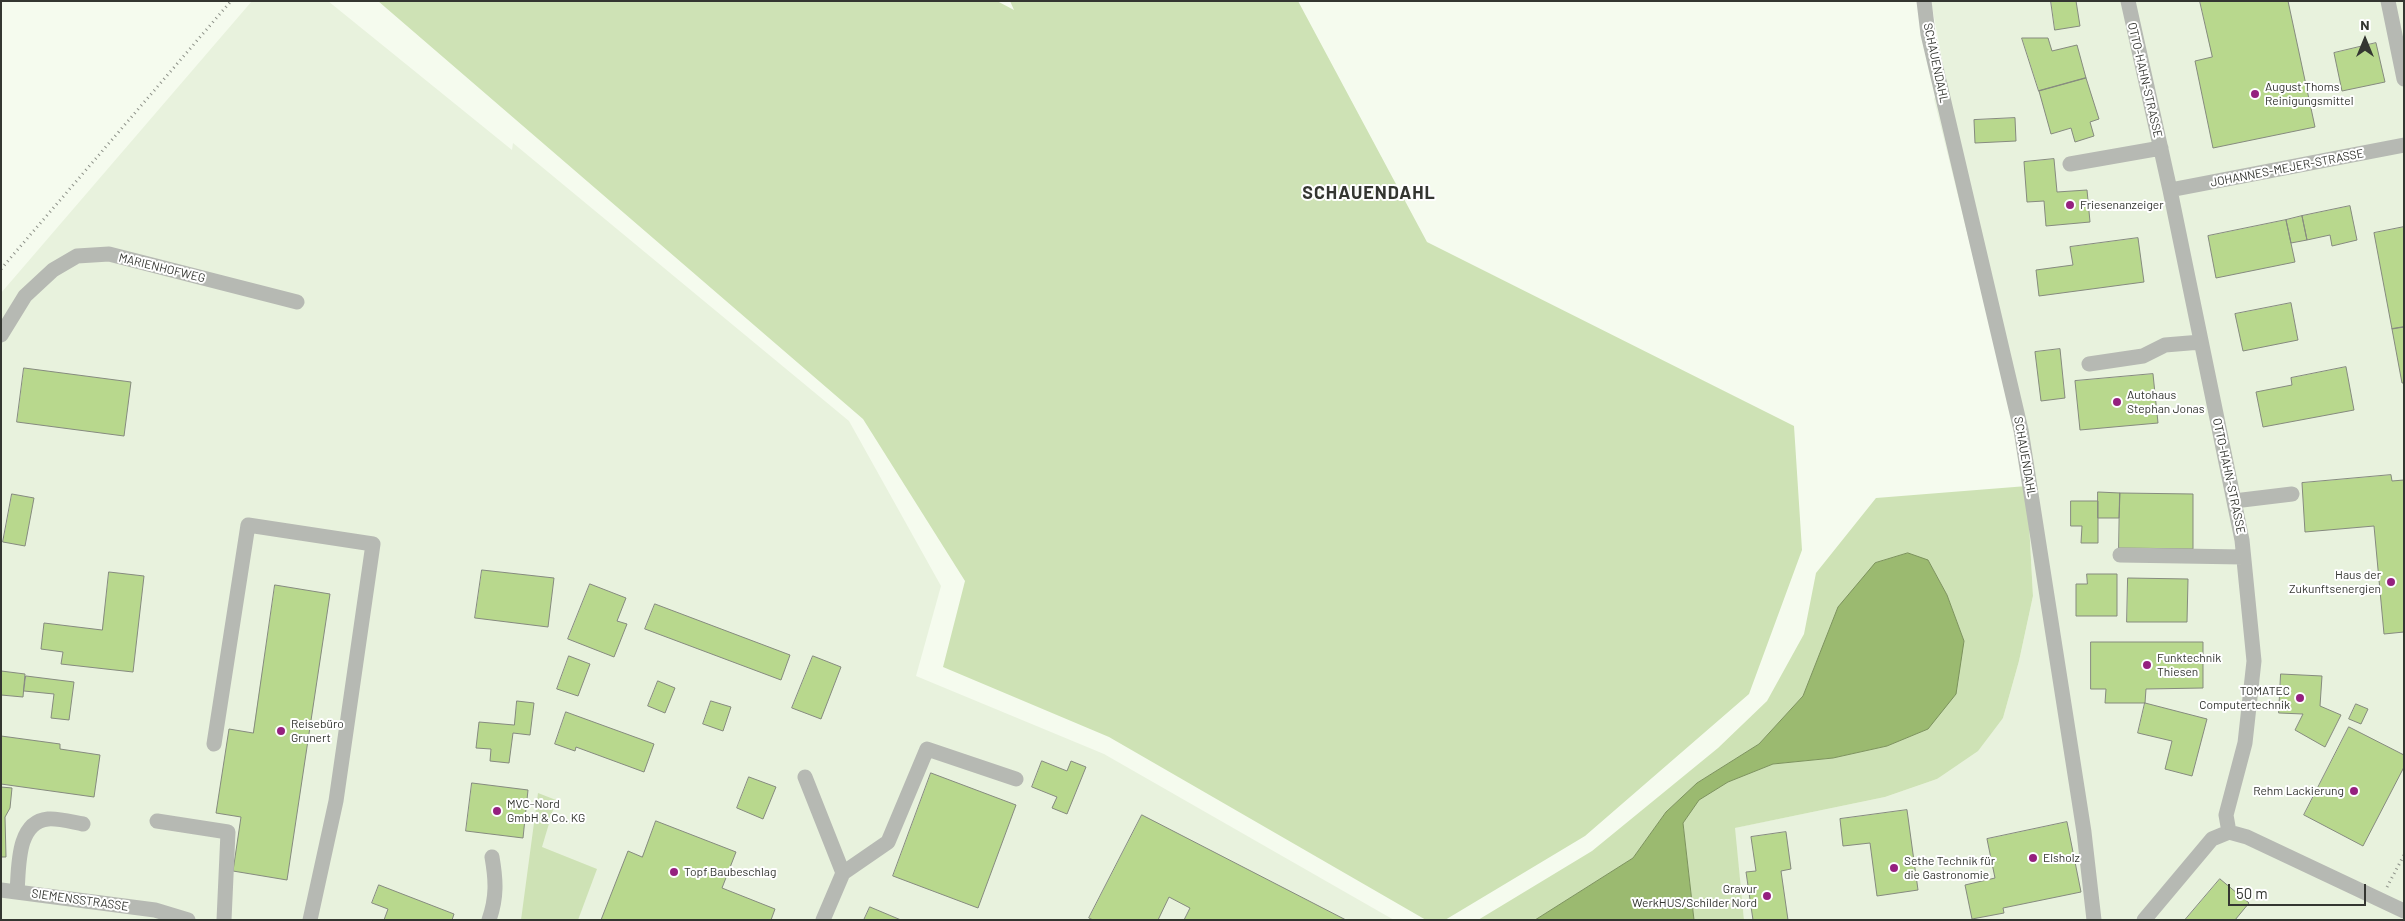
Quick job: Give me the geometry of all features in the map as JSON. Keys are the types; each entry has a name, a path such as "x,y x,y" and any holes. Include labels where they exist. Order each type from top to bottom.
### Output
{"street":[{"name":"SCHAUENDAHL","path":"1924,1 1928,34 2021,430 2084,832 2094,920"},
{"name":"OTTO-HAHN-STRASSE","path":"2128,1 2170,190 2234,501 2243,557 2254,660 2245,743 2226,815 2229,832"},
{"path":"2388,1 2404,78"},
{"name":"JOHANNES-MEJER-STRASSE","path":"2170,190 2404,146"},
{"path":"2070,164 2161,148"},
{"name":"MARIENHOFWEG","path":"1,335 24,296 53,270 77,256 110,254 297,302"},
{"path":"2089,364 2143,356 2165,346 2201,342"},
{"path":"2234,501 2292,494"},
{"path":"214,744 248,525 373,544 336,801 310,920"},
{"path":"2120,555 2243,557"},
{"path":"823,920 843,873 888,842 927,749 1016,778"},
{"path":"805,777 843,873"},
{"path":"17,892 21,847 31,828 48,819 82,824"},
{"path":"157,821 228,832 224,920"},
{"path":"2144,920 2212,840 2229,832 2247,837 2404,911"},
{"path":"489,920 495,903 496,883 492,857"},
{"name":"SIEMENSSTRASSE","path":"1,890 155,910 188,920"}],"path":[{"path":"1,268 231,1"},
{"path":"2380,900 2404,855"}],"shaded area":[{"path":"252,1 328,1 512,150 513,143 849,421 941,586 916,676 1104,754 1394,920 1,920 1,293"},
{"path":"378,1 997,1 1014,10 1010,1 1298,1 1427,242 1794,426 1802,550 1749,694 1585,836 1445,920 1426,920 1109,737 943,667 965,581 863,419"},
{"path":"1931,1 2404,1 2404,920 1744,920 1734,828 1885,797 1937,779 2003,718 2019,661 2033,596 2027,486 2016,431 1934,99 1946,80"},
{"path":"2027,486 2033,596 2019,661 2003,718 1978,751 1937,779 1885,797 1735,828 1744,920 1694,920 1683,823 1698,800 1728,782 1773,764 1833,758 1887,746 1928,729 1964,641 1947,595 1928,560 1838,608 1803,696 1759,744 1697,783 1666,812 1633,858 1535,920 1478,920 1592,851 1718,748 1767,701 1804,634 1816,573 1876,498"},
{"path":"1908,553 1928,560 1947,595 1964,641 1956,694 1928,729 1887,746 1833,758 1773,764 1728,782 1699,800 1683,823 1694,920 1535,920 1633,858 1666,812 1697,783 1759,744 1803,696 1838,607 1875,563"},
{"path":"538,793 556,800 542,847 597,869 578,920 521,920"}],"building":[{"path":"2051,1 2076,1 2080,26 2055,30"},
{"name":"August Thoms Reinigungsmittel","path":"2200,1 2288,1 2315,127 2213,148 2195,61 2212,57"},
{"path":"2022,38 2048,38 2052,51 2077,45 2086,78 2039,91"},
{"path":"2376,43 2385,82 2342,91 2334,53"},
{"path":"2086,78 2099,119 2090,122 2094,136 2075,142 2071,128 2051,134 2039,91"},
{"path":"2015,118 2016,141 1975,143 1974,120"},
{"path":"2054,159 2057,192 2087,190 2090,222 2046,226 2044,201 2027,202 2024,162"},
{"path":"2350,206 2357,240 2332,246 2330,235 2307,240 2302,216"},
{"path":"2302,216 2307,240 2291,243 2286,220"},
{"path":"2286,220 2295,262 2216,278 2208,236"},
{"path":"2404,227 2404,327 2392,329 2374,233"},
{"path":"2138,238 2144,282 2039,296 2036,270 2073,265 2070,247"},
{"path":"2291,303 2298,340 2243,351 2235,314"},
{"path":"2404,327 2404,383 2402,383 2392,329"},
{"path":"2060,349 2065,398 2041,401 2035,352"},
{"path":"2346,367 2354,410 2263,427 2256,392 2292,385 2291,378"},
{"path":"24,368 131,382 124,436 17,422"},
{"name":"Autohaus Stephan Jonas","path":"2153,374 2158,423 2080,430 2075,381"},
{"name":"Haus der Zukunftsenergien","path":"2391,475 2392,481 2404,480 2404,632 2384,634 2374,526 2305,532 2302,483"},
{"path":"2098,492 2120,493 2119,518 2098,518"},
{"path":"2120,493 2193,494 2193,549 2119,548"},
{"path":"12,494 34,498 25,546 3,542"},
{"path":"2071,501 2098,501 2098,543 2081,543 2082,526 2071,526"},
{"path":"482,570 554,578 548,627 475,618"},
{"path":"109,572 144,576 133,672 61,664 63,652 41,649 44,623 102,630"},
{"path":"2087,574 2117,574 2117,616 2076,616 2076,584 2087,584"},
{"path":"2128,578 2188,579 2187,622 2127,622"},
{"path":"590,584 626,598 617,621 627,624 614,657 568,639"},
{"name":"Reisebüro Grunert","path":"275,585 330,594 287,880 233,871 241,817 216,813 229,729 253,733"},
{"path":"655,604 790,655 781,680 645,629"},
{"name":"Funktechnik Thiesen","path":"2091,642 2203,642 2203,688 2146,689 2145,703 2105,703 2106,689 2091,689"},
{"path":"569,656 590,664 578,696 557,689"},
{"path":"813,656 841,667 821,719 792,708"},
{"path":"1,671 25,674 23,697 1,695"},
{"path":"2281,674 2322,676 2320,706 2341,715 2325,747 2295,730 2303,714 2279,713"},
{"path":"26,676 74,682 69,720 51,718 54,694 24,691"},
{"path":"658,681 675,688 665,713 648,706"},
{"path":"517,701 534,703 530,735 513,733 509,763 490,761 491,749 476,748 479,722 514,725"},
{"path":"711,701 731,707 723,731 703,724"},
{"path":"2145,703 2207,719 2192,776 2165,769 2172,741 2138,733"},
{"path":"2356,704 2368,709 2361,724 2349,719"},
{"path":"566,712 654,744 644,772 576,747 575,751 555,744"},
{"name":"Rehm Lackierung","path":"2349,727 2404,755 2404,767 2363,846 2304,815"},
{"path":"1,736 60,744 60,749 100,755 94,797 1,784"},
{"path":"1042,761 1067,771 1071,761 1086,767 1067,814 1052,808 1057,797 1032,787"},
{"path":"931,773 1016,805 978,908 893,876"},
{"path":"749,777 776,787 763,819 737,808"},
{"name":"MVC-Nord GmbH & Co. KG","path":"472,783 528,790 523,838 466,831"},
{"path":"1,787 12,788 10,808 5,817 6,857 1,857"},
{"name":"Sethe Technik für die Gastronomie","path":"1907,810 1918,890 1877,896 1870,843 1843,846 1840,819"},
{"path":"1142,815 1346,920 1184,920 1190,908 1169,897 1158,920 1093,920 1089,918"},
{"name":"Topf Baubeschlag","path":"656,821 736,852 722,888 775,909 771,920 601,920 628,851 642,857"},
{"name":"Elsholz","path":"2067,822 2081,892 2003,908 2004,913 1972,919 1965,885 1995,878 1987,839"},
{"name":"Gravur WerkHUS/Schilder Nord","path":"1786,832 1791,869 1781,871 1788,920 1753,920 1746,872 1756,871 1751,837"},
{"path":"2220,879 2249,903 2235,920 2185,920"},
{"path":"379,885 454,914 452,920 384,920 388,909 372,903"},
{"path":"870,907 901,920 864,920"}],"place":[{"name":"August Thoms Reinigungsmittel","path":"2255,94"},
{"name":"Friesenanzeiger","path":"2070,205"},
{"name":"Autohaus Stephan Jonas","path":"2117,402"},
{"name":"Haus der Zukunftsenergien","path":"2391,582"},
{"name":"Funktechnik Thiesen","path":"2147,665"},
{"name":"TOMATEC Computertechnik","path":"2300,698"},
{"name":"Reisebüro Grunert","path":"281,731"},
{"name":"Rehm Lackierung","path":"2354,791"},
{"name":"MVC-Nord GmbH & Co. KG","path":"497,811"},
{"name":"Elsholz","path":"2033,858"},
{"name":"Sethe Technik für die Gastronomie","path":"1894,868"},
{"name":"Topf Baubeschlag","path":"674,872"},
{"name":"Gravur WerkHUS/Schilder Nord","path":"1767,896"}],"district":[{"name":"SCHAUENDAHL","path":"1369,193"}]}
